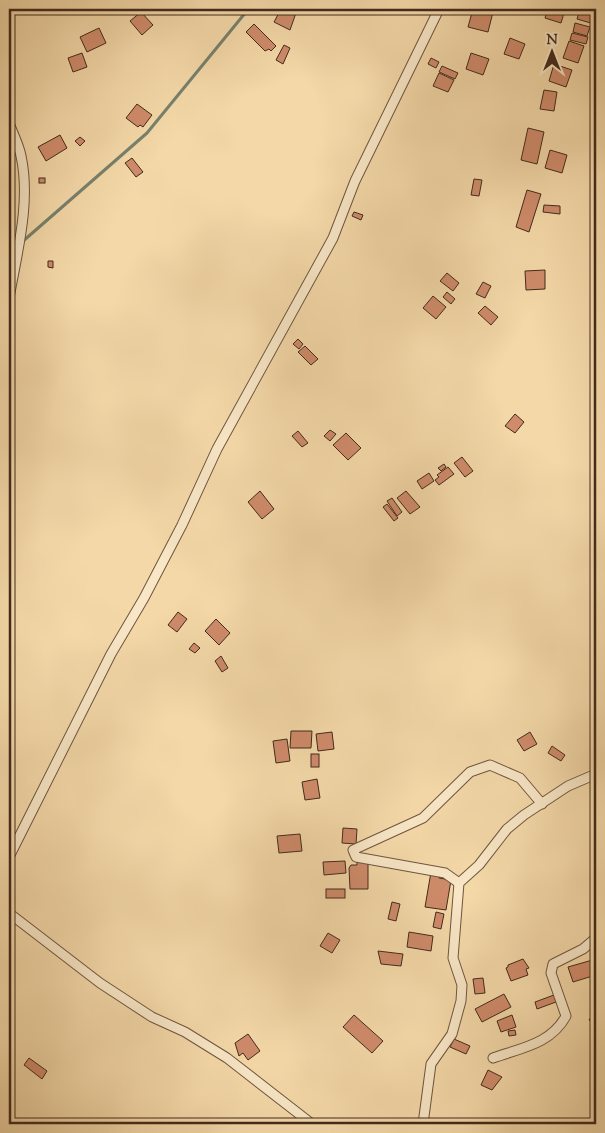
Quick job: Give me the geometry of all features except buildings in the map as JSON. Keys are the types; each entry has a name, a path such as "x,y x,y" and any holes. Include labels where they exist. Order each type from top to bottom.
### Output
{"street":[{"path":"9,857 110,654 144,598 182,526 216,449 333,238 354,181 439,9"},
{"path":"9,123 21,156 24,192 18,250 9,298"},
{"path":"459,883 445,873 356,857 353,850 423,818 470,772 490,765 520,778 542,804"},
{"path":"423,1124 432,1064 452,1034 461,1001 462,985 452,958 459,883 478,865 507,829 568,786 596,774"},
{"path":"9,913 100,983 152,1017 185,1032 227,1058 312,1124"},
{"path":"493,1058 549,1038 560,1028 566,1016 551,973 553,964 583,949 596,938"}],"waterway":[{"path":"22,242 147,133 246,12"},
{"path":"9,251 17,245"}]}
